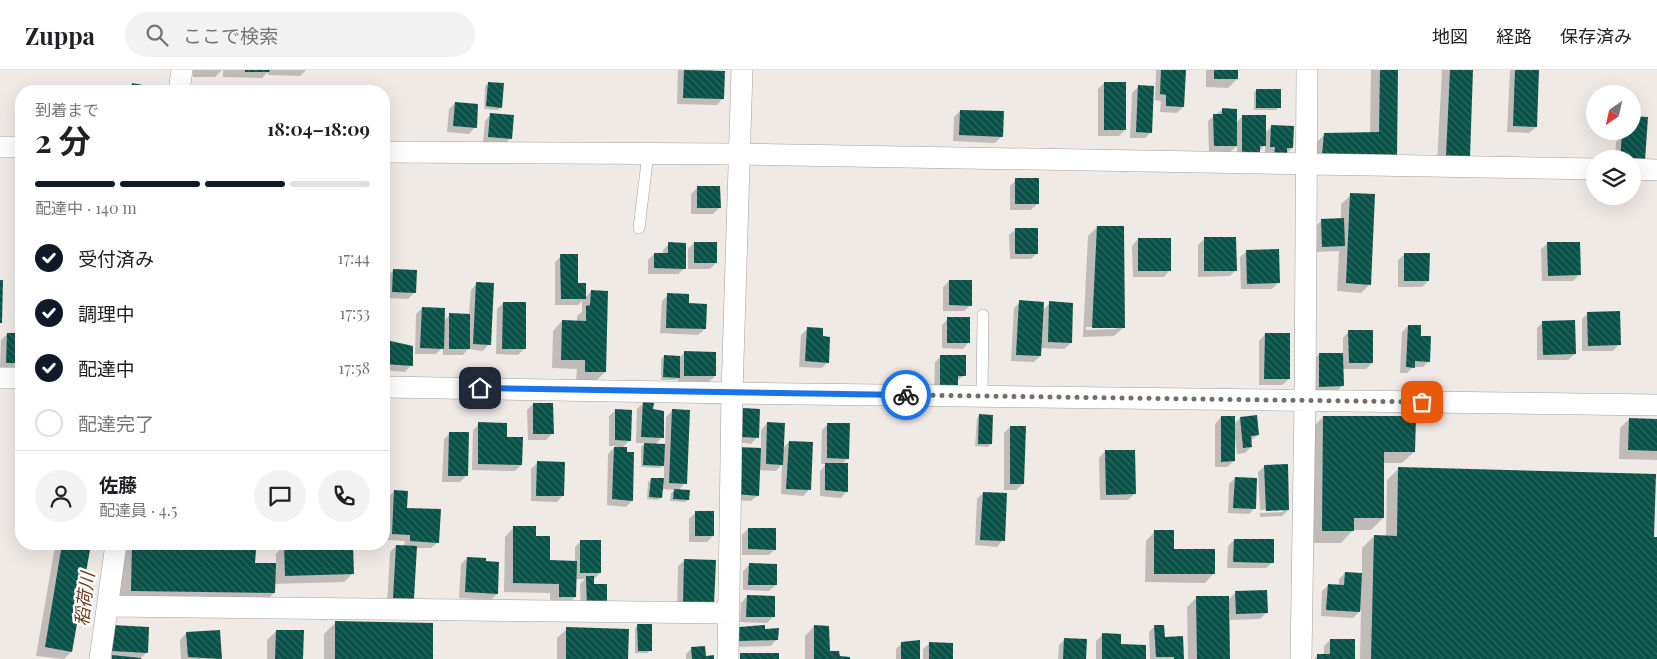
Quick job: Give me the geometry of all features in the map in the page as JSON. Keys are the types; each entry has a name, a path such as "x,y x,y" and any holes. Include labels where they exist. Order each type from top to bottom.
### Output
{"street":[{"path":"180,85 182,70"},
{"path":"728,659 732,393 742,70"},
{"path":"1301,659 1307,70"},
{"path":"0,146 15,147"},
{"path":"390,152 740,154 1586,168"},
{"path":"1641,169 1657,170"},
{"path":"0,378 15,378"},
{"path":"390,387 1657,405"},
{"path":"100,659 115,550"},
{"path":"108,606 729,613"}],"lane":[{"path":"639,228 648,154"},
{"path":"982,396 983,315"}],"building":[{"path":"245,70 270,70 269,72 245,72"},
{"path":"684,70 725,71 724,99 683,98"},
{"path":"1161,70 1186,70 1184,107 1166,106 1166,95 1160,94"},
{"path":"1214,70 1238,70 1238,79 1214,79"},
{"path":"1380,70 1398,70 1397,158 1322,155 1324,133 1379,132"},
{"path":"1450,70 1473,70 1470,157 1446,156"},
{"path":"1515,70 1539,70 1537,127 1513,126"},
{"path":"488,82 504,83 502,108 486,106"},
{"path":"1104,82 1126,82 1126,130 1104,130"},
{"path":"1138,85 1154,86 1152,133 1136,132"},
{"path":"1256,89 1281,89 1281,108 1256,108"},
{"path":"455,102 478,104 477,128 453,126"},
{"path":"1222,108 1237,109 1237,146 1214,146 1213,114 1222,114"},
{"path":"960,110 1004,111 1003,137 959,135"},
{"path":"490,113 514,115 512,139 488,137"},
{"path":"1242,115 1266,115 1266,146 1260,146 1260,153 1242,153"},
{"path":"1641,117 1648,117 1645,161 1641,160 1641,150 1621,150 1622,140 1641,140"},
{"path":"1271,125 1294,126 1293,148 1287,148 1287,157 1274,156 1275,147 1270,147"},
{"path":"1015,178 1039,178 1039,204 1015,204"},
{"path":"697,186 720,186 721,208 697,208"},
{"path":"1350,193 1375,194 1371,285 1346,283"},
{"path":"1344,218 1345,246 1322,247 1321,219"},
{"path":"1097,226 1124,226 1125,328 1092,328"},
{"path":"1015,228 1038,228 1038,254 1015,254"},
{"path":"1204,237 1236,237 1237,271 1204,271"},
{"path":"1138,238 1171,238 1171,271 1138,271"},
{"path":"668,242 686,243 686,269 654,268 654,253 668,253"},
{"path":"694,242 717,242 717,263 694,263"},
{"path":"1547,242 1580,242 1581,275 1548,276"},
{"path":"1279,249 1280,283 1247,284 1246,250"},
{"path":"1404,253 1430,253 1429,281 1404,281"},
{"path":"560,254 578,254 578,283 586,283 586,299 561,299"},
{"path":"393,269 417,270 416,293 392,292"},
{"path":"0,280 3,280 2,323 0,323"},
{"path":"949,280 972,280 972,306 949,305"},
{"path":"476,282 494,283 491,345 473,344"},
{"path":"591,290 608,291 606,372 585,372 585,360 561,360 562,320 586,321 586,306 590,305"},
{"path":"667,293 689,294 689,303 707,304 706,329 666,328"},
{"path":"1019,300 1044,302 1041,356 1016,355"},
{"path":"1049,301 1073,303 1072,343 1048,342"},
{"path":"503,302 526,302 526,349 502,349"},
{"path":"422,307 445,308 444,349 420,348"},
{"path":"1620,311 1621,345 1588,346 1587,312"},
{"path":"449,313 470,314 470,349 449,349"},
{"path":"947,317 970,317 970,343 947,343"},
{"path":"1575,320 1576,354 1543,355 1542,321"},
{"path":"1408,325 1421,325 1421,336 1431,336 1430,362 1415,361 1415,368 1406,367"},
{"path":"807,327 823,328 823,336 830,337 829,363 805,361"},
{"path":"1348,330 1373,330 1373,363 1349,363"},
{"path":"7,333 15,333 15,363 6,363"},
{"path":"1265,333 1290,333 1290,379 1264,379"},
{"path":"390,341 413,346 413,366 390,364"},
{"path":"684,351 716,352 716,376 684,376"},
{"path":"1319,353 1343,353 1344,386 1319,387"},
{"path":"664,355 680,356 680,378 663,377"},
{"path":"940,355 966,355 966,376 958,376 958,385 940,385"},
{"path":"643,401 654,403 653,409 664,411 664,438 641,437"},
{"path":"533,403 553,403 554,434 533,434"},
{"path":"743,408 760,409 759,438 742,437"},
{"path":"615,409 632,410 631,441 615,440"},
{"path":"672,409 690,410 687,484 669,483"},
{"path":"979,414 993,415 992,444 978,444"},
{"path":"1257,415 1259,435 1251,436 1252,447 1243,448 1240,417"},
{"path":"1221,416 1235,416 1235,461 1221,462"},
{"path":"1323,416 1416,416 1415,452 1384,452 1384,518 1354,518 1354,531 1322,531"},
{"path":"1629,418 1657,419 1657,451 1628,450"},
{"path":"478,422 507,423 507,437 523,437 522,465 478,464"},
{"path":"767,422 785,423 783,465 766,464"},
{"path":"827,423 850,423 849,459 827,458"},
{"path":"1010,426 1026,426 1024,484 1010,484"},
{"path":"449,432 469,432 468,476 448,476"},
{"path":"789,441 813,442 811,490 786,489"},
{"path":"644,443 665,444 664,466 643,465"},
{"path":"614,447 627,447 627,452 634,452 633,501 612,499"},
{"path":"737,447 761,448 759,496 735,494"},
{"path":"1105,450 1135,450 1136,494 1106,495"},
{"path":"537,461 565,462 564,496 536,496"},
{"path":"825,463 848,463 848,492 825,490"},
{"path":"1288,464 1289,510 1266,511 1264,465"},
{"path":"1398,467 1656,474 1654,537 1657,537 1657,659 1371,659 1374,535 1397,536"},
{"path":"1235,477 1257,478 1256,509 1233,508"},
{"path":"651,478 664,478 662,498 649,497"},
{"path":"674,489 690,490 689,500 673,499"},
{"path":"394,490 408,491 407,508 441,509 439,543 410,541 410,535 392,534"},
{"path":"983,492 1007,493 1005,541 980,540"},
{"path":"695,511 714,511 714,536 695,536"},
{"path":"513,526 536,526 536,536 550,536 550,560 577,561 576,597 559,597 559,584 513,583"},
{"path":"748,528 776,528 776,550 748,549"},
{"path":"1154,530 1174,530 1174,549 1215,549 1215,574 1154,574"},
{"path":"1234,539 1274,539 1274,563 1233,562"},
{"path":"580,540 601,540 601,573 580,573"},
{"path":"396,545 417,546 414,599 393,598"},
{"path":"61,550 90,550 72,652 45,647"},
{"path":"132,550 256,550 255,563 276,563 275,593 131,591"},
{"path":"284,550 353,550 354,574 285,576"},
{"path":"467,557 486,558 486,561 499,562 498,594 465,592"},
{"path":"684,559 716,560 714,605 683,604"},
{"path":"749,563 777,564 777,585 748,585"},
{"path":"1345,572 1362,573 1360,612 1326,610 1328,584 1344,585"},
{"path":"586,576 594,576 594,584 607,584 607,608 587,609"},
{"path":"1267,590 1268,613 1236,614 1235,591"},
{"path":"747,595 775,596 775,617 746,617"},
{"path":"1196,596 1229,596 1230,659 1197,659"},
{"path":"335,621 433,623 433,659 335,659"},
{"path":"637,624 652,624 652,651 638,651"},
{"path":"112,625 149,627 148,653 111,651"},
{"path":"765,625 765,629 779,628 778,640 739,641 739,627"},
{"path":"814,625 829,626 830,651 839,651 840,656 850,657 850,659 814,659"},
{"path":"1154,625 1164,625 1165,637 1183,636 1184,659 1156,657"},
{"path":"566,627 629,629 628,659 566,659"},
{"path":"220,630 222,659 188,657 186,632"},
{"path":"276,630 304,630 303,659 275,659"},
{"path":"1102,633 1121,634 1121,644 1146,645 1146,659 1102,659"},
{"path":"1064,638 1087,639 1086,659 1063,659"},
{"path":"1330,639 1355,639 1355,659 1317,659 1317,654 1330,654"},
{"path":"920,640 920,659 901,659 901,642"},
{"path":"929,642 953,643 953,659 929,659"},
{"path":"705,646 706,656 714,655 714,659 692,659 691,647"},
{"path":"740,653 779,653 779,659 740,659"},
{"path":"112,655 141,658 141,659 112,659"}],"way so far":[{"path":"906,395 1422,402"}],"route":[{"path":"480,388 906,395"}],"water label":[{"name":"稻荷川","path":"84,599"}]}
